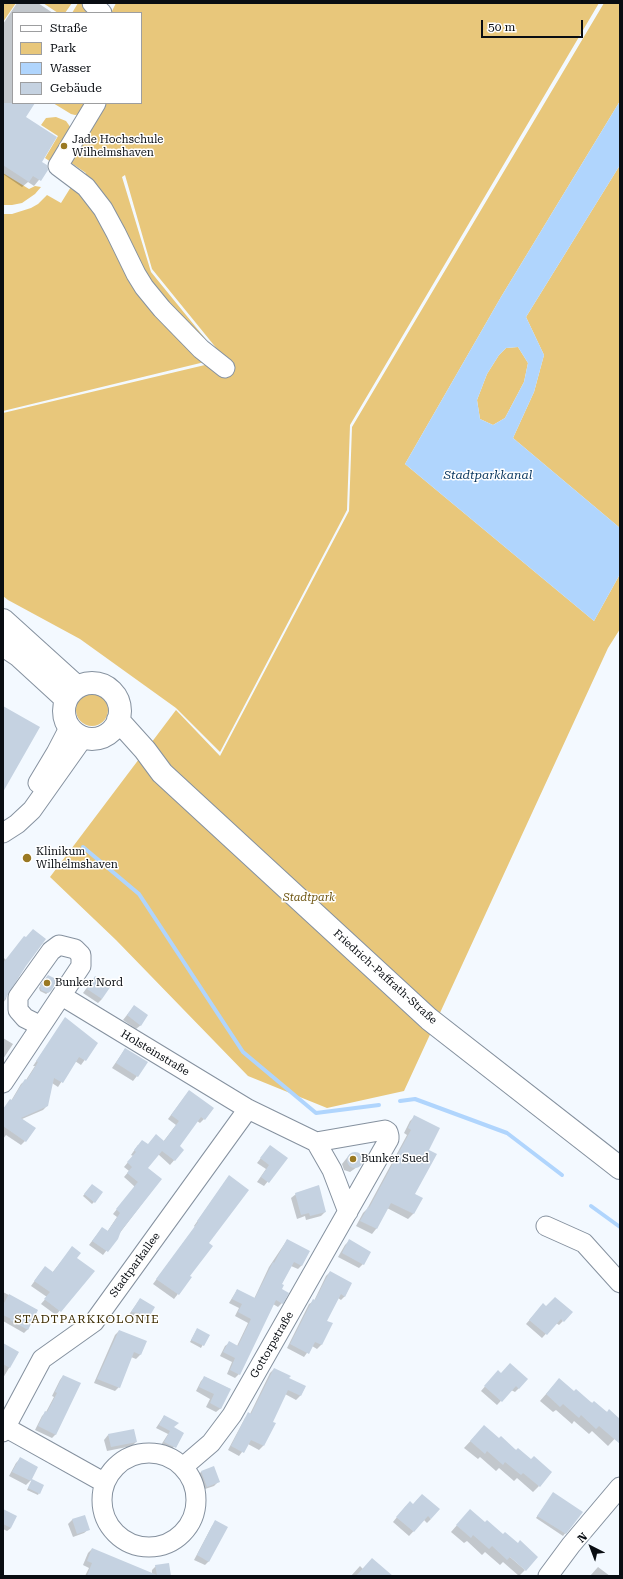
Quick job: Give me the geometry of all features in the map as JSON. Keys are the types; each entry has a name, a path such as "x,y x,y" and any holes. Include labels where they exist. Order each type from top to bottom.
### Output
{"main road":[{"path":"3,620 71,693"},
{"path":"3,645 71,693"},
{"path":"85,683 94,683 110,689 119,703 120,712 113,727 100,738 92,739 76,733 64,719 63,709 71,693 85,683"},
{"name":"Friedrich-Paffrath-Straße","path":"113,727 138,758 162,773 429,1018 620,1168"}],"street":[{"path":"92,3 101,12"},
{"path":"95,104 58,166 86,187 90,192 116,233 136,274 153,298 201,349 225,368"},
{"path":"8,825 26,804 56,753 76,733"},
{"path":"8,825 32,810 76,733"},
{"path":"3,1083 62,996 81,966 81,954 75,949 59,944 51,951 18,997 18,1010 25,1018 41,1026"},
{"name":"Holsteinstraße","path":"62,996 248,1109"},
{"path":"248,1109 316,1142 332,1170 348,1212"},
{"name":"Stadtparkallee","path":"4,1428 42,1359 94,1322 248,1109"},
{"name":"Gottorpstraße","path":"183,1467 211,1443 232,1415 389,1140 388,1132 385,1130 378,1130 316,1142"},
{"path":"546,1226 584,1243 620,1283"},
{"path":"4,1428 105,1483"},
{"path":"156,1453 171,1458 183,1467 192,1480 196,1495 196,1510 190,1525 180,1537 166,1545 151,1548 135,1546 121,1539 110,1528 104,1514 102,1498 105,1483 113,1469 125,1459 140,1454 156,1453"},
{"path":"548,1576 571,1545 620,1487"}],"green space":[{"path":"3,3 16,3 3,22"},
{"path":"43,3 72,3 66,12 56,12"},
{"path":"78,3 85,3 97,12 73,12"},
{"path":"116,3 599,3 350,425 347,510 220,752 176,708 80,639 3,596 3,413 226,360 152,269 125,175 122,177 151,272 221,358 3,411 3,214 12,214 31,208 38,204 47,195 61,203 74,182 83,178 86,173 67,160 100,104 142,104 142,12 112,12"},
{"name":"Stadtpark","path":"604,3 620,3 620,101 501,297 405,464 594,621 620,574 620,629 608,648 404,1091 327,1108 248,1076 116,940 50,877 176,710 220,756 349,511 352,427"},
{"path":"55,104 91,104 82,114 71,114"},
{"path":"56,117 66,121 71,128 54,164 45,158 58,136 41,125 46,118"},
{"path":"620,165 620,528 513,438 534,392 544,355 526,317"},
{"path":"3,173 29,189 35,186 41,187 35,194 22,203 3,205"},
{"path":"518,347 528,363 524,382 505,418 493,425 480,419 477,400 487,374 499,355 506,348"},
{"path":"89,694 95,694 105,701 108,710 107,716 101,723 95,726 89,726 79,719 76,713 76,707 83,697"}],"water":[{"name":"Stadtparkkanal","path":"620,101 620,165 526,317 544,355 534,392 513,438 620,528 620,574 594,621 405,464 501,297","holes":["518,347 528,363 524,382 505,418 493,425 480,419 477,400 487,374 499,355 506,348"]}],"building":[{"path":"3,103 34,104 26,117 57,137 42,162 47,165 48,170 41,181 33,176 29,182 3,165"},
{"path":"3,706 40,727 3,792"},
{"path":"33,929 46,939 26,966 3,1002 3,963 24,936 26,937"},
{"path":"48,975 54,978 56,983 48,993 41,990 40,985"},
{"path":"95,976 111,986 102,999 87,989"},
{"path":"134,1005 148,1015 141,1026 127,1015"},
{"path":"65,1017 98,1043 86,1061 79,1057 63,1083 54,1078 48,1106 21,1118 36,1128 26,1142 3,1126 3,1109 10,1099 12,1100 25,1079 27,1080 38,1062 36,1061"},
{"path":"125,1048 148,1062 138,1077 116,1063"},
{"path":"189,1090 214,1108 205,1120 201,1117 180,1146 184,1150 175,1161 162,1151 148,1168 162,1179 121,1231 118,1239 108,1252 92,1241 102,1227 108,1231 120,1213 116,1209 138,1182 127,1173 132,1167 127,1162 136,1152 134,1150 142,1140 148,1144 156,1134 164,1141 179,1121 171,1115"},
{"path":"414,1115 440,1128 429,1150 437,1154 415,1194 423,1198 414,1214 391,1203 377,1229 360,1221 368,1207 369,1208 411,1130 408,1128"},
{"path":"270,1145 288,1158 269,1183 261,1177 269,1165 260,1158"},
{"path":"352,1152 358,1152 363,1157 361,1166 358,1168 352,1168 347,1163 347,1157"},
{"path":"229,1175 249,1190 209,1243 213,1246 190,1276 192,1277 179,1295 156,1279 198,1222 197,1221"},
{"path":"92,1184 103,1192 95,1203 84,1194"},
{"path":"319,1185 326,1212 310,1216 309,1213 301,1215 295,1193"},
{"path":"287,1239 310,1251 302,1266 294,1262 282,1284 284,1285 282,1289 289,1293 283,1304 276,1300 240,1375 230,1370 235,1358 223,1352 229,1341 238,1346 251,1319 238,1312 242,1304 232,1299 237,1289 255,1298 273,1262 274,1263"},
{"path":"349,1239 371,1252 364,1265 342,1253"},
{"path":"72,1246 81,1253 77,1258 95,1271 61,1312 44,1299 50,1292 34,1281 45,1266 53,1272"},
{"path":"330,1271 352,1283 345,1297 341,1294 327,1321 333,1323 322,1345 315,1342 309,1354 290,1344 313,1299 315,1300"},
{"path":"9,1294 38,1310 28,1330 3,1315 3,1305"},
{"path":"555,1297 573,1312 564,1322 561,1319 547,1335 529,1320 543,1303 546,1306"},
{"path":"140,1298 155,1307 148,1319 139,1313 131,1312"},
{"path":"197,1328 210,1335 204,1346 191,1340"},
{"path":"119,1330 147,1341 141,1355 134,1352 120,1388 97,1379"},
{"path":"3,1343 19,1352 10,1368 3,1364"},
{"path":"510,1363 528,1379 519,1389 516,1386 502,1402 484,1386 498,1370 501,1373"},
{"path":"274,1368 291,1376 289,1378 306,1386 301,1396 288,1390 273,1422 276,1423 264,1446 251,1440 244,1453 231,1446 248,1412 251,1414"},
{"path":"63,1375 81,1383 56,1435 38,1426 45,1411 47,1412 57,1393 55,1392"},
{"path":"204,1376 231,1389 221,1409 210,1403 214,1394 199,1387"},
{"path":"559,1378 574,1391 576,1389 592,1403 594,1401 607,1412 609,1409 620,1419 620,1444 599,1426 596,1429 581,1415 579,1418 563,1404 560,1407 546,1394"},
{"path":"164,1415 179,1423 174,1427 184,1433 176,1448 164,1442 170,1431 159,1425"},
{"path":"484,1425 499,1438 501,1436 516,1450 518,1448 531,1459 534,1456 552,1472 540,1487 523,1473 521,1475 505,1462 503,1465 487,1451 485,1454 470,1441"},
{"path":"134,1429 137,1442 111,1447 108,1434"},
{"path":"20,1457 38,1467 31,1481 12,1472"},
{"path":"214,1466 220,1482 207,1487 201,1471"},
{"path":"32,1479 44,1485 40,1494 28,1488"},
{"path":"553,1492 583,1512 566,1534 537,1516"},
{"path":"422,1494 440,1509 431,1519 428,1516 414,1532 396,1517 410,1501 413,1504"},
{"path":"3,1509 17,1516 11,1528 3,1524"},
{"path":"470,1509 485,1522 487,1520 503,1534 505,1532 518,1543 520,1540 538,1557 526,1571 510,1557 507,1560 492,1546 489,1549 473,1535 471,1538 456,1525"},
{"path":"85,1515 90,1530 77,1534 72,1519"},
{"path":"215,1520 228,1527 209,1562 197,1555"},
{"path":"92,1548 157,1575 155,1565 169,1563 171,1576 87,1576 92,1563 87,1561"},
{"path":"372,1558 393,1576 356,1576"}],"waterway":[{"path":"83,847 139,894 243,1052 316,1113 379,1105"},
{"path":"400,1101 415,1099 507,1133 562,1175"},
{"path":"591,1206 620,1227"}],"place":[{"name":"Jade Hochschule Wilhelmshaven","path":"64,146"},
{"name":"Klinikum Wilhelmshaven","path":"27,858"},
{"name":"Bunker Nord","path":"47,983"},
{"name":"Bunker Sued","path":"353,1159"}],"district":[{"name":"STADTPARKKOLONIE","path":"87,1319"}]}
